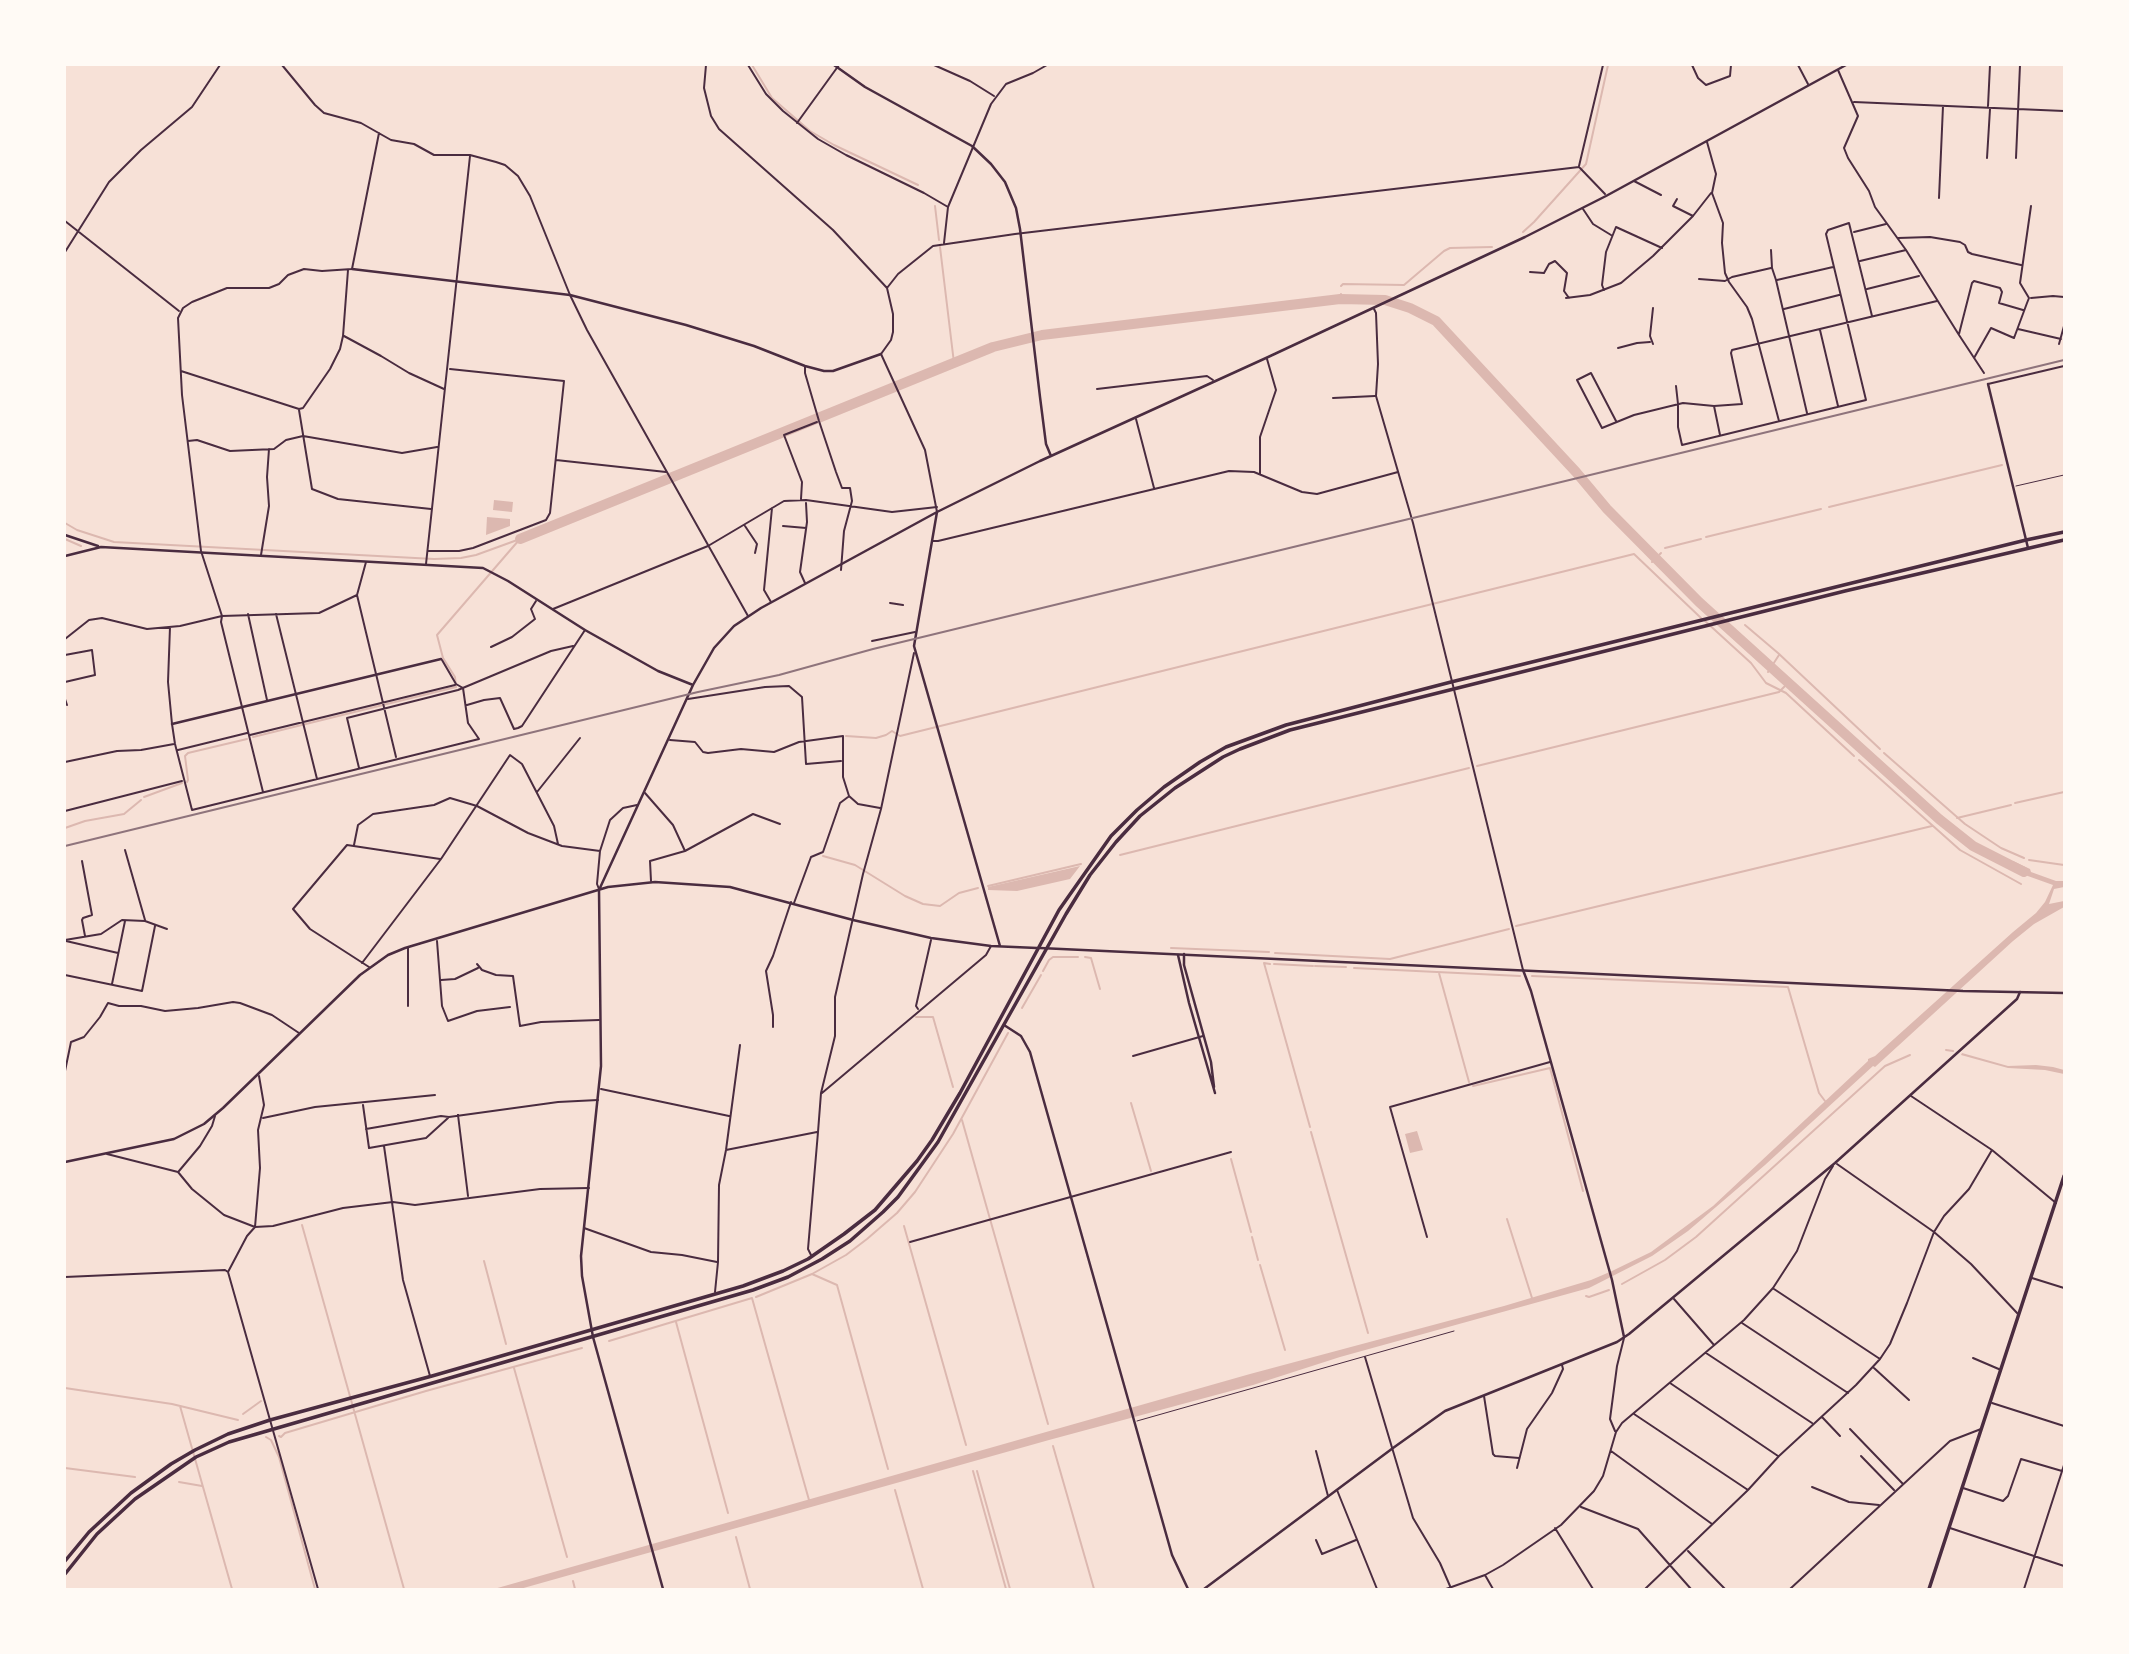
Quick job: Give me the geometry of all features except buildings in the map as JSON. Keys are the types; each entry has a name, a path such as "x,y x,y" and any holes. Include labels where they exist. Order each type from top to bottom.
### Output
{"main road":[{"path":"65,1561 108,1513 131,1493 195,1450 228,1434 715,1294 783,1271 844,1234 875,1210 917,1161 953,1104 1059,910 1111,836 1164,787 1226,747 1275,729 1451,682 2064,532"},
{"path":"65,1574 97,1534 155,1483 197,1457 229,1442 753,1290 788,1277 850,1241 883,1212 912,1179 938,1142 1085,883 1116,842 1140,816 1175,788 1240,748 1290,730 2064,540"},
{"path":"1929,1589 2064,1176"}],"street":[{"path":"65,252 109,182 141,150 192,107 220,65"},
{"path":"282,65 324,113 361,124 391,140 414,144 434,155 470,155 505,165 518,176 530,196 570,295 749,617"},
{"path":"263,792 221,622 222,615 200,544 180,370 177,324 180,312 192,302 227,288 269,288 279,284 288,275 304,269 350,269 570,295 686,325 824,371 833,371 881,354 893,332 892,306 887,288 833,230 719,129 711,116 704,88 706,65"},
{"path":"748,65 766,94 797,123 846,155 948,207"},
{"path":"934,65 995,96"},
{"path":"944,243 948,207 995,96 1006,83 1046,65"},
{"path":"1579,167 1603,65"},
{"path":"1692,65 1698,78 1706,85 1730,76 1731,65"},
{"path":"1798,65 1808,85"},
{"path":"599,890 693,685 714,648 734,626 937,510 1379,306 1582,208 1846,65"},
{"path":"1987,158 1990,65"},
{"path":"2016,158 2020,65"},
{"path":"797,123 837,66 885,98 972,146 991,164 1004,182 1016,208 1046,444 1051,456"},
{"path":"1837,69 1858,118 1846,142 1845,151 1869,191 1875,207 1906,250 1984,373"},
{"path":"1853,102 2064,111"},
{"path":"1939,198 1943,105"},
{"path":"180,370 299,409 307,405 330,369 343,336 350,269 379,133"},
{"path":"1530,272 1544,273 1549,264 1555,261 1567,273 1564,291 1568,298 1590,295 1621,283 1662,248 1712,193 1716,174 1706,141"},
{"path":"426,563 470,155"},
{"path":"887,288 898,274 937,244 1579,167"},
{"path":"1579,167 1606,195"},
{"path":"1634,180 1636,184 1661,195"},
{"path":"1712,193 1723,223 1721,243 1728,280 1749,312 1779,421"},
{"path":"1677,199 1673,206 1693,216"},
{"path":"2029,298 2020,283 2031,206"},
{"path":"1582,208 1593,225 1612,235"},
{"path":"65,221 180,312"},
{"path":"1676,386 1678,427 1682,445 1866,400 1826,234 1827,231 1849,223 1872,316"},
{"path":"1852,233 1887,224"},
{"path":"1604,290 1602,285 1606,252 1616,226 1662,248"},
{"path":"1898,238 1930,237 1960,242 1972,254 2022,265"},
{"path":"1772,250 1772,268 1808,414"},
{"path":"1859,261 1906,250"},
{"path":"1776,280 1834,267"},
{"path":"1699,279 1721,282 1772,268"},
{"path":"1866,289 1921,275"},
{"path":"1959,335 1974,281 2000,288 2002,292 1999,303 2024,310"},
{"path":"1783,309 1840,295"},
{"path":"2029,298 2064,297"},
{"path":"1974,358 1991,328 2014,338 2029,298"},
{"path":"1616,421 1591,373 1577,380 1602,428 1634,415 1678,404 1742,404 1731,351 1937,301"},
{"path":"1374,308 1378,364 1376,396 1398,471 1523,970 1612,1280 1624,1338 1617,1366 1610,1419 1616,1432"},
{"path":"1618,348 1637,343 1652,343 1653,308"},
{"path":"2060,344 2064,326"},
{"path":"2017,328 2061,339"},
{"path":"1820,329 1838,406"},
{"path":"343,336 445,389"},
{"path":"811,1256 808,1250 821,1093 834,1038 835,997 881,809 914,652 937,510 925,450 881,354"},
{"path":"1259,474 1260,437 1276,390 1266,358"},
{"path":"805,366 804,373 842,488 850,488 851,507 844,531 841,570"},
{"path":"2028,548 1988,384 2064,366"},
{"path":"427,551 473,548 546,520 550,513 564,380 448,369"},
{"path":"1097,388 1207,376 1214,382"},
{"path":"1333,398 1376,396"},
{"path":"1714,406 1720,436"},
{"path":"299,409 313,489 338,499 432,509"},
{"path":"1135,418 1154,489"},
{"path":"801,500 802,482 784,435 818,419"},
{"path":"187,441 197,440 224,451 276,448 286,440 303,436 402,453 439,447"},
{"path":"261,556 270,506 267,477 269,449"},
{"path":"555,460 668,473"},
{"path":"932,541 1236,470 1259,474 1302,492 1317,494 1398,471"},
{"path":"552,609 708,546 784,501 806,500 891,512 937,510"},
{"path":"805,584 800,572 806,528 806,500"},
{"path":"771,603 764,590 772,508"},
{"path":"744,524 757,544 755,553"},
{"path":"783,526 806,528"},
{"path":"65,535 101,547 483,568 508,580 585,630 658,671 693,685"},
{"path":"65,556 101,547"},
{"path":"366,561 357,595 397,760"},
{"path":"65,639 89,620 102,618 148,629 170,627 222,615 319,612 357,595"},
{"path":"491,647 512,637 535,619 531,609 537,599"},
{"path":"890,603 903,605"},
{"path":"276,613 317,779"},
{"path":"248,614 268,701"},
{"path":"170,627 168,682 172,724 192,810 479,739 468,723 463,688"},
{"path":"466,705 500,698 514,729 519,728 585,630"},
{"path":"873,641 916,632"},
{"path":"359,769 347,718 463,688 551,651 573,646"},
{"path":"65,654 92,649 94,675 65,682"},
{"path":"914,652 1000,946"},
{"path":"172,724 441,659 456,684 463,688"},
{"path":"177,750 456,684"},
{"path":"687,699 789,686 802,697 803,741 807,765 842,761"},
{"path":"65,699 67,705"},
{"path":"670,740 695,742 703,752 741,749 774,752 803,741 843,736 842,761 849,796 858,804 881,809"},
{"path":"537,793 580,738"},
{"path":"65,762 117,751 175,744"},
{"path":"362,963 441,859 510,755 522,764 554,826 558,844"},
{"path":"65,811 184,780"},
{"path":"645,793 673,825 685,851"},
{"path":"773,1027 767,965 774,956 811,857 823,852 840,803 849,796"},
{"path":"354,845 358,825 377,812 434,805 450,798 477,806 512,825 558,844 600,851"},
{"path":"639,805 623,808 610,820 600,851 597,884 601,1052 581,1256 591,1329 663,1589"},
{"path":"652,882 650,861 685,851 753,814 780,824"},
{"path":"369,967 310,929 293,909 347,845 441,859"},
{"path":"125,850 145,921"},
{"path":"82,861 92,915 82,920 85,937"},
{"path":"65,1162 174,1139 215,1116 369,967 388,955 599,890 652,882 730,887 932,938 991,946 1962,991 2064,993"},
{"path":"112,985 126,919"},
{"path":"65,940 101,934 126,919 145,921 167,929"},
{"path":"65,975 142,991 155,926"},
{"path":"919,1010 916,1006 932,938"},
{"path":"436,939 443,1011 448,1021 477,1011 510,1007"},
{"path":"65,940 119,953"},
{"path":"821,1093 989,952 991,946"},
{"path":"408,947 408,1006"},
{"path":"1178,954 1178,962 1201,1037 1211,1062 1215,1093 1201,1037 1184,965 1184,954"},
{"path":"477,964 479,968 496,975 513,976 520,1026 541,1022 600,1020"},
{"path":"441,980 455,979 479,968"},
{"path":"1204,1589 1445,1411 1624,1338 1835,1163 2017,999 2020,992"},
{"path":"65,1071 71,1042 84,1037 108,1003 165,1011 240,1003 272,1015 300,1033"},
{"path":"1004,1025 1023,1038 1030,1052 1174,1561 1188,1589"},
{"path":"1133,1056 1201,1037"},
{"path":"715,1294 719,1185 740,1045"},
{"path":"1427,1237 1390,1107 1551,1062"},
{"path":"258,1073 264,1105 258,1130 260,1168 255,1227 247,1236 229,1272 317,1589"},
{"path":"599,1088 730,1116"},
{"path":"262,1118 315,1107 435,1095"},
{"path":"1911,1096 1992,1150 2056,1203"},
{"path":"366,1129 441,1116 598,1100"},
{"path":"363,1104 369,1148 426,1138 449,1117"},
{"path":"458,1115 468,1198"},
{"path":"178,1172 200,1146 215,1116"},
{"path":"726,1150 818,1132"},
{"path":"384,1146 403,1280 430,1377"},
{"path":"1648,1588 1880,1359 1899,1324 1934,1232 1944,1216 1969,1189 1992,1150"},
{"path":"910,1242 1231,1153"},
{"path":"106,1154 178,1172 192,1189 224,1215 255,1227 273,1226 343,1208 393,1202 415,1205 540,1189 589,1188"},
{"path":"1835,1163 1934,1232 1972,1264 2019,1314"},
{"path":"1446,1589 1485,1575 1503,1565 1555,1528 1580,1506 1599,1485 1616,1432 1622,1423 1741,1322 1773,1288 1797,1251 1825,1179 1835,1163"},
{"path":"584,1228 651,1252 718,1262"},
{"path":"65,1277 225,1270 229,1272"},
{"path":"2031,1278 2064,1288"},
{"path":"1773,1288 1880,1359"},
{"path":"1674,1298 1714,1345"},
{"path":"1741,1322 1848,1393"},
{"path":"1705,1352 1813,1424"},
{"path":"1365,1357 1413,1518 1451,1587"},
{"path":"1973,1358 2001,1370"},
{"path":"1517,1468 1527,1429 1557,1385 1563,1369 1562,1364"},
{"path":"1873,1367 1909,1400"},
{"path":"1669,1383 1779,1456"},
{"path":"1483,1395 1493,1454 1520,1458"},
{"path":"1990,1402 2064,1426"},
{"path":"1633,1414 1748,1490"},
{"path":"1821,1417 1840,1436"},
{"path":"1850,1429 1903,1484"},
{"path":"1790,1589 1950,1440 1982,1429"},
{"path":"1315,1451 1328,1496"},
{"path":"1610,1451 1713,1525"},
{"path":"1861,1456 1894,1491"},
{"path":"1962,1488 2003,1501 2008,1496 2021,1459 2062,1471"},
{"path":"2024,1589 2064,1465"},
{"path":"1812,1487 1849,1502 1880,1506"},
{"path":"1337,1490 1377,1589"},
{"path":"1580,1506 1638,1529 1691,1589"},
{"path":"1555,1528 1593,1589"},
{"path":"1949,1528 2064,1566"},
{"path":"1316,1540 1322,1554 1357,1540"},
{"path":"1688,1550 1725,1589"},
{"path":"1485,1575 1493,1589"}],"lane":[{"path":"2013,487 2064,475"},
{"path":"1134,1421 1454,1331"}],"shaded area":[{"path":"494,500 513,502 512,512 493,510"},
{"path":"487,517 510,519 510,526 486,535"},
{"path":"2013,861 2031,872 2056,881 2064,881 2064,887 2054,889 2049,904 2064,901 2064,907 2034,924 2013,941 1875,1067 1688,1231 1652,1256 1589,1288 1340,1357 1253,1385 520,1589 494,1589 1250,1374 1504,1306 1612,1271 1651,1252 1713,1206 1868,1059 1875,1056 2036,913 2053,885 2011,870"},
{"path":"1080,866 1070,879 1017,891 988,890 988,887"},
{"path":"1962,1053 2008,1066 2053,1067 2064,1070 2064,1074 2008,1068 1961,1055"},
{"path":"1417,1131 1423,1150 1410,1153 1405,1134"}],"waterway":[{"path":"752,65 772,98 810,131 918,185"},
{"path":"1523,232 1586,164 1608,65"},
{"path":"935,206 939,240"},
{"path":"940,247 954,363"},
{"path":"1341,286 1404,285 1450,248 1492,247"},
{"path":"1340,299 1341,294"},
{"path":"520,539 993,347 1042,335 1340,299 1385,300 1410,308 1436,321 1607,509 1699,602 1939,819 1973,846 2024,872"},
{"path":"1829,507 2002,465"},
{"path":"1706,537 1821,509"},
{"path":"65,523 77,530 114,542 434,559 476,555 520,539"},
{"path":"65,539 81,546"},
{"path":"1665,548 1701,539"},
{"path":"253,737 456,687 455,677 443,658 437,635 519,540"},
{"path":"1652,562 1661,553"},
{"path":"846,736 876,738 892,731 900,736 1634,554 1701,618"},
{"path":"1705,621 1751,663 1766,683 1786,693 1854,756"},
{"path":"1745,625 1880,749"},
{"path":"1768,672 1779,655"},
{"path":"1477,766 1779,692 1789,682"},
{"path":"187,782 185,756 188,753 247,739"},
{"path":"1884,753 1965,824 2001,848 2024,858"},
{"path":"1859,760 1960,850 2021,884"},
{"path":"1120,855 1469,768"},
{"path":"144,797 182,783"},
{"path":"2015,803 2064,792"},
{"path":"65,828 85,821 124,814 141,800"},
{"path":"1957,818 2011,805"},
{"path":"1516,926 1932,826"},
{"path":"823,856 855,865 923,904 940,906 959,893 978,888"},
{"path":"2029,860 2064,865"},
{"path":"988,886 1081,864"},
{"path":"1275,953 1390,959 1509,929"},
{"path":"1171,948 1269,952"},
{"path":"1043,971 1053,957 1078,957"},
{"path":"1085,957 1091,958 1100,989"},
{"path":"1270,964 1264,963 1310,1127"},
{"path":"1274,964 1313,966"},
{"path":"1315,966 1346,967"},
{"path":"1354,968 1520,976"},
{"path":"1439,973 1469,1082"},
{"path":"1022,1008 1041,975"},
{"path":"1532,976 1788,987 1819,1093 1825,1101"},
{"path":"916,1017 933,1017 953,1087"},
{"path":"812,1274 846,1255 867,1239 897,1213 915,1192 953,1134 1008,1033"},
{"path":"1946,1050 1953,1051"},
{"path":"1622,1284 1665,1260 1696,1237 1885,1066 1910,1055"},
{"path":"1473,1086 1550,1068 1583,1191"},
{"path":"1131,1103 1151,1171"},
{"path":"962,1120 1048,1424"},
{"path":"1311,1132 1368,1333"},
{"path":"1231,1159 1251,1232"},
{"path":"1507,1219 1532,1298"},
{"path":"302,1225 404,1589"},
{"path":"904,1226 966,1445"},
{"path":"1252,1237 1258,1260"},
{"path":"484,1261 506,1344"},
{"path":"1260,1265 1285,1350"},
{"path":"756,1297 812,1274 837,1285 888,1469"},
{"path":"1586,1296 1609,1290"},
{"path":"609,1341 752,1298 809,1500"},
{"path":"676,1322 728,1513"},
{"path":"279,1436 426,1391 582,1348"},
{"path":"514,1368 567,1557"},
{"path":"65,1388 172,1404 238,1420"},
{"path":"243,1414 261,1401"},
{"path":"180,1406 232,1589"},
{"path":"266,1437 271,1440 279,1457 315,1589"},
{"path":"1053,1446 1094,1589"},
{"path":"65,1468 135,1477"},
{"path":"973,1471 1006,1589"},
{"path":"977,1471 1010,1589"},
{"path":"179,1482 202,1486"},
{"path":"895,1490 923,1589"},
{"path":"736,1537 750,1589"},
{"path":"573,1581 575,1589"}],"railway":[{"path":"65,846 698,692 779,675 873,649 2064,360"}]}
